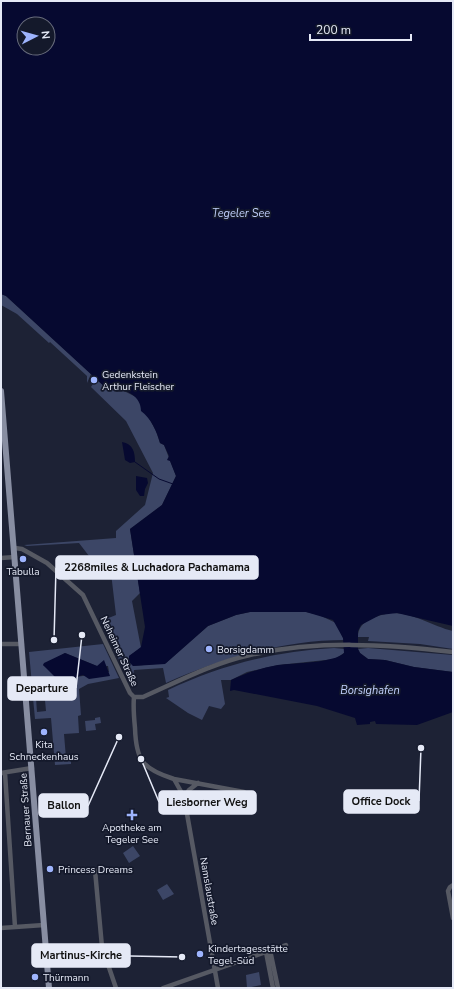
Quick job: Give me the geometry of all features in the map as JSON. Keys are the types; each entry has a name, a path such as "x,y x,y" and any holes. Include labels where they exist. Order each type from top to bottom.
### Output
{"main road":[{"name":"Bernauer Straße","path":"1,391 15,548 49,988"}],"street":[{"name":"Neheimer Straße","path":"15,548 22,549 47,563 80,592 88,603 130,693 134,697 135,748 146,766 164,776 174,779 244,792"},
{"path":"1,558 15,557"},
{"path":"1,644 22,644"},
{"path":"134,697 143,697 202,671 250,655 292,648 336,645 367,645 453,652"},
{"path":"15,927 3,773 32,768"},
{"name":"Namslaustraße","path":"174,779 184,797 218,988"},
{"path":"184,797 198,783"},
{"path":"95,870 102,947 116,988"},
{"path":"453,885 448,891 453,918"},
{"path":"1,928 44,925"},
{"path":"163,988 286,945"},
{"path":"268,951 273,988"},
{"path":"268,951 278,988"}],"shaded area":[{"path":"1,294 6,296 91,374 87,383 87,376 50,342 49,343 17,314 1,305"},
{"path":"96,379 106,388 114,386 138,398 156,431 160,443 164,445 176,476 162,505 130,529 140,593 132,601 141,648 129,656 133,666 166,663 208,626 236,615 250,612 306,612 319,615 336,623 344,640 299,643 254,652 231,658 166,683 163,668 134,670 133,677 128,679 101,621 116,615 111,573 89,556 79,543 24,545 116,538 116,531 145,505 153,473 126,421 91,387"},
{"path":"390,613 398,613 415,617 453,631 453,649 420,644 368,641 369,637 358,637 361,626 369,620 374,617"},
{"path":"103,644 119,678 88,684 79,689 81,715 78,716 79,733 64,734 66,758 71,758 71,764 55,765 51,718 35,719 33,698 36,698 37,712 46,711 43,679 35,680 36,696 33,696 29,652","holes":["65,653 97,666 108,666 109,672 76,677 74,689 43,665"]},
{"path":"334,648 345,649 344,653 335,659 278,665 247,672 231,680 221,680 225,704 221,709 209,706 202,720 188,713 166,698 169,697 168,690 208,673 270,656 291,652"},
{"path":"368,648 453,655 453,672 414,667 385,660 368,659 360,653 358,649"},
{"path":"100,717 101,723 95,724 96,730 86,731 85,721 95,720 95,718"},
{"path":"133,846 140,856 129,863 123,853"},
{"path":"167,884 174,894 163,900 157,890"},
{"path":"259,972 261,985 247,988 246,975"}],"water":[{"name":"Tegeler See","path":"1,1 453,1 453,626 397,613 380,615 361,625 358,631 358,649 360,653 368,659 385,660 414,667 453,672 453,712 417,725 376,724 375,721 370,722 370,724 357,725 355,718 317,706 234,690 230,691 231,680 254,671 278,665 323,661 332,659 344,653 343,638 333,620 306,612 250,612 236,615 208,626 165,664 133,666 129,662 129,656 141,647 145,627 130,529 162,505 176,476 170,461 167,460 169,456 164,445 160,443 151,421 141,411 139,401 128,392 115,386 106,388 6,296 1,294"},
{"path":"122,442 126,443 133,449 135,462 130,463 125,460"},
{"path":"136,476 147,478 148,483 144,496 140,496 136,490"},
{"path":"65,653 97,666 104,660 110,676 89,679 83,675 76,677 74,689 69,691 43,665 44,663"}],"waterway":[{"path":"135,462 159,479 173,484"}],"place":[{"name":"Gedenkstein Arthur Fleischer","path":"94,380"},
{"name":"Tabulla","path":"23,559"},
{"name":"Departure","path":"82,635"},
{"name":"2268miles & Luchadora Pachamama","path":"54,640"},
{"name":"Borsigdamm","path":"209,649"},
{"name":"Kita Schneckenhaus","path":"44,732"},
{"name":"Ballon","path":"119,737"},
{"name":"Office Dock","path":"421,748"},
{"name":"Liesborner Weg","path":"141,759"},
{"name":"Apotheke am Tegeler See","path":"132,815"},
{"name":"Princess Dreams","path":"50,869"},
{"name":"Kindertagesstätte Tegel-Süd","path":"200,954"},
{"name":"Martinus-Kirche","path":"182,957"},
{"name":"Thürmann","path":"35,977"}],"water label":[{"name":"Borsighafen","path":"370,690"}]}
